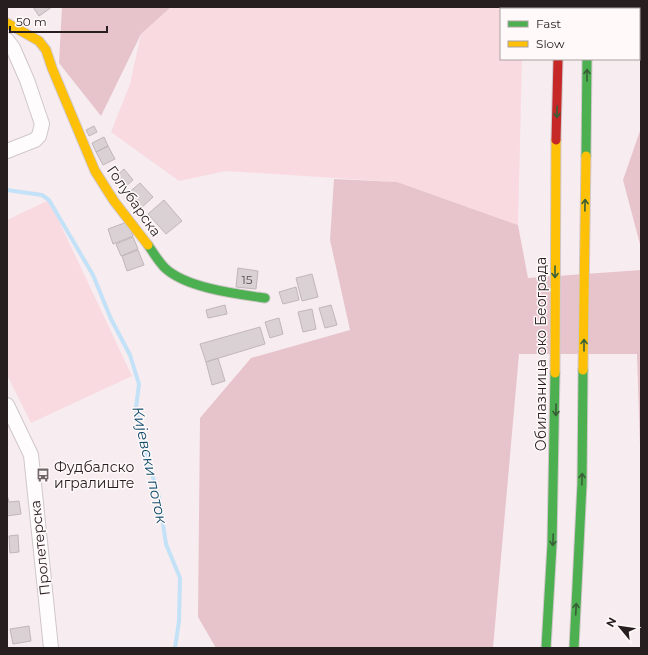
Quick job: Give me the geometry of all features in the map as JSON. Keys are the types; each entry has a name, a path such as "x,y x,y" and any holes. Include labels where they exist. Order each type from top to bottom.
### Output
{"main road":[{"name":"Голубарска","path":"7,23 39,41 46,50 95,171 114,201 165,268 175,276 205,287 265,298"},
{"name":"Обилазница око Београда","path":"546,648 553,537 556,371 555,233 558,60"},
{"path":"574,648 582,484 587,60"}],"street":[{"path":"7,40 13,48 27,80 42,124 39,136 36,140 7,151"},
{"name":"Пролетерска","path":"7,405 31,455 51,648"}],"shaded area":[{"path":"62,7 171,7 141,34 101,116 59,63"},
{"path":"171,7 524,7 500,8 500,60 522,60 518,225 397,182 226,171 179,181 111,132 130,84 141,34"},
{"path":"641,128 641,248 623,180"},
{"path":"334,179 397,182 518,225 528,278 641,270 641,476 637,354 519,354 493,648 216,648 198,617 200,418 251,358 350,330 330,240"},
{"path":"49,200 132,376 31,423 7,375 7,220"}],"building":[{"path":"33,7 52,7 39,16"},
{"path":"94,126 97,132 89,136 86,130"},
{"path":"104,137 108,146 96,152 92,143"},
{"path":"108,146 115,159 103,165 96,152"},
{"path":"124,169 133,180 125,187 116,176"},
{"path":"140,183 153,197 139,210 126,195"},
{"path":"164,200 182,221 166,234 148,214"},
{"path":"127,222 133,236 113,244 108,229"},
{"path":"133,237 138,249 121,256 116,244"},
{"path":"138,250 144,265 127,271 122,256"},
{"path":"238,268 258,271 256,289 236,287"},
{"path":"312,274 318,297 302,301 296,278"},
{"path":"296,287 299,300 283,304 279,292"},
{"path":"225,305 227,314 208,318 206,310"},
{"path":"331,305 337,325 325,328 319,308"},
{"path":"312,309 316,329 303,332 298,312"},
{"path":"279,318 283,334 270,338 265,322"},
{"path":"260,327 265,344 206,362 200,344"},
{"path":"218,358 225,381 212,385 206,362"},
{"path":"7,495 9,502 19,501 21,514 7,516"},
{"path":"18,535 19,552 10,553 9,536"},
{"path":"29,626 31,641 13,644 10,629"}],"waterway":[{"name":"Кијевски поток","path":"7,190 42,195 49,200 93,275 111,319 130,355 139,384 136,408 143,444 159,497 166,544 180,578 179,621 175,648"}],"traffic: fast":[{"path":"586,156 587,60"},
{"path":"148,245 165,268 174,275 186,281 212,289 265,298"},
{"path":"574,648 582,484 583,370"},
{"path":"546,648 552,544 555,373"}],"traffic: slow":[{"path":"7,23 39,41 46,50 95,171 114,201 148,245"},
{"path":"555,373 556,140"},
{"path":"583,370 586,156"}],"traffic: jam":[{"path":"556,140 558,60"}],"place":[{"name":"Фудбалско игралиште","path":"43,475"}]}
